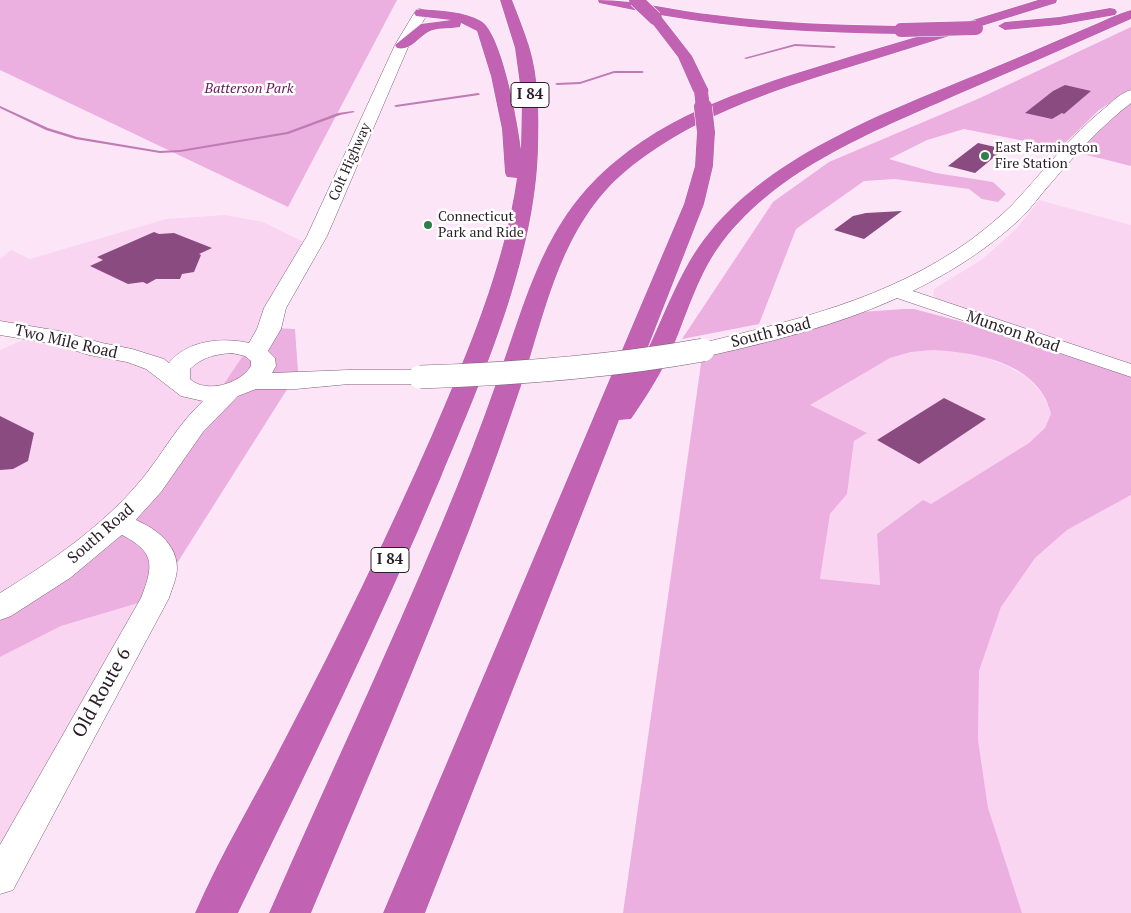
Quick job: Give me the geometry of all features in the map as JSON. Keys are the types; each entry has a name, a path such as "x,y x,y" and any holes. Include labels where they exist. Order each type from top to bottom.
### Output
{"highway":[{"name":"Colt Highway","path":"422,6 430,9 438,0"},
{"name":"I 84","path":"216,913 366,611 438,452 490,320 511,253 524,192 530,130 529,88 521,40 506,0"},
{"path":"604,0 657,11 747,22 828,28 901,30 976,28 1059,20 1131,7"},
{"path":"636,0 671,36 691,66"},
{"path":"404,913 694,204 704,166 706,132 701,92 683,38 655,0"},
{"path":"290,913 361,752 459,517 509,384 552,256 565,229 582,203 616,169 644,148 674,129 717,107 790,80 1051,0"},
{"path":"422,6 472,22 480,26 484,33 499,76 510,129 513,171 524,192"},
{"path":"587,466 643,380 699,262 723,229 762,191 806,160 846,139 1131,14"},
{"path":"402,45 424,28 439,24 468,25 484,33"}],"main road":[{"name":"Colt Highway","path":"253,381 262,373 264,365 259,354 275,308 320,229 402,45 422,6"},
{"name":"South Road","path":"253,381 296,382 334,378 483,375 581,368 633,362 703,350 760,338 809,324 849,311 896,291 946,264 999,228 1015,213 1075,144 1129,99"},
{"name":"Colt Highway","path":"232,346 275,308"},
{"name":"Two Mile Road","path":"0,328 59,338 98,350 132,356 155,364 181,384"},
{"name":"South Road","path":"232,346 245,348 334,378"},
{"name":"Two Mile Road","path":"132,356 164,356 232,346"},
{"path":"202,351 182,363 177,370 181,384 206,394 228,392 253,381"},
{"name":"South Road","path":"181,384 183,439"},
{"name":"South Road","path":"0,608 69,562 118,522 153,484 183,439 228,392"}],"street":[{"name":"Munson Road","path":"896,291 1131,371"},
{"name":"Old Route 6","path":"0,878 150,606 163,579 165,562 160,550 152,540 140,532 118,522"}],"shaded area":[{"path":"1039,200 1131,225 1131,367 945,304 933,296 934,289 981,260 1002,242 1018,227"},
{"path":"225,215 263,222 312,246 275,308 209,406 167,464 8,602 0,591 0,350 34,335 0,327 0,259 11,250 30,259 166,219"},
{"path":"933,350 956,351 981,356 1005,365 1028,378 1043,395 1051,414 1045,428 1029,443 931,504 877,534 880,585 820,580 830,514 847,494 854,441 810,405 890,358 911,352"},
{"path":"1131,495 1131,913 1022,913 988,809 978,740 979,671 1001,607 1035,558 1067,530"},
{"path":"155,598 0,878 0,657 61,626"}],"green space":[{"name":"Batterson Park","path":"0,0 397,0 288,207 0,70"},
{"path":"1131,27 1131,89 1099,110 1060,148 964,129 927,140 889,159 936,173 993,182 1006,194 998,202 982,199 969,189 895,179 864,181 796,229 759,324 682,339 773,202 829,162 980,98"},
{"path":"1131,95 1131,166 1079,153 1075,144"},
{"path":"275,308 274,328 295,329 298,372 155,598 61,626 0,657 0,607 88,548 209,406"},
{"path":"914,309 974,325 1131,377 1131,495 1067,530 1035,558 1001,607 979,671 978,740 988,808 1022,913 623,913 703,350 833,314","holes":["933,350 963,353 995,360 1023,374 1035,384 1047,402 1051,414 1045,428 1029,443 931,504 923,500 877,534 880,585 820,579 830,514 847,494 854,441 867,433 810,405 890,358 911,352"]}],"building":[{"path":"1065,85 1091,91 1064,114 1062,113 1052,119 1025,113 1053,91"},
{"name":"East Farmington Fire Station","path":"978,143 1004,149 975,173 948,166"},
{"path":"902,211 864,239 834,230 853,216 866,213"},
{"path":"154,232 159,234 174,233 212,248 199,254 201,255 194,272 182,274 180,279 156,279 147,284 143,282 128,284 90,266 103,260 97,257"},
{"path":"944,398 986,419 919,464 877,440"},
{"path":"0,416 34,433 28,461 13,469 0,470"}],"waterway":[{"path":"746,58 795,45 834,47"},
{"path":"557,84 580,83 614,72 642,72"},
{"path":"396,106 478,94"},
{"path":"0,107 47,129 76,138 160,152 180,151 288,133 339,114 353,112"}],"place":[{"name":"East Farmington Fire Station","path":"985,156"},
{"name":"Connecticut Park and Ride","path":"428,225"}]}
